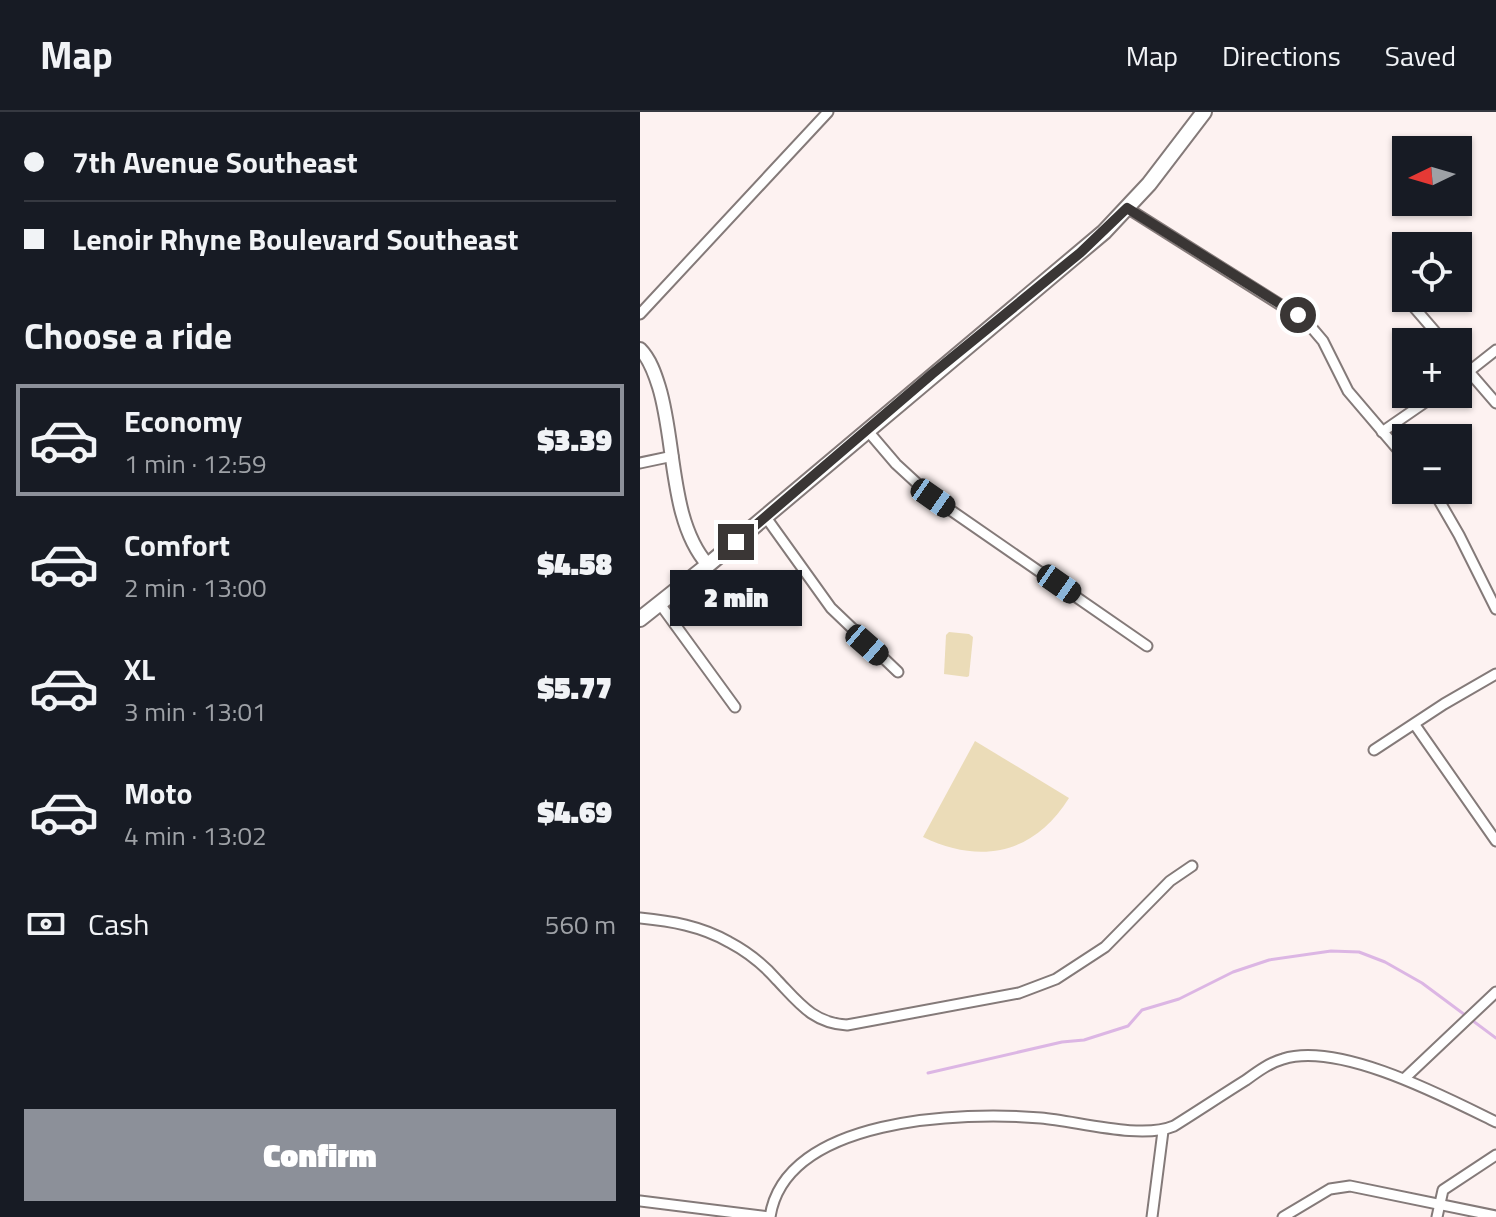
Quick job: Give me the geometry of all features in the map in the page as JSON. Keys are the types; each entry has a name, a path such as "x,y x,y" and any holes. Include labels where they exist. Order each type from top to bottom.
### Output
{"main road":[{"path":"640,619 1080,253 1127,208 1204,112"}],"street":[{"path":"640,314 828,112"},
{"path":"1127,208 1306,321 1323,341 1348,391 1392,443"},
{"path":"1419,312 1432,328"},
{"path":"640,349 660,390 684,517 694,547 708,565"},
{"path":"1472,370 1496,350"},
{"path":"1472,376 1496,403"},
{"path":"1382,432 1417,408"},
{"path":"867,430 896,464 933,498 1147,646"},
{"path":"640,463 673,456"},
{"path":"1441,504 1496,609"},
{"path":"765,516 831,608 898,672"},
{"path":"660,604 735,707"},
{"path":"1374,750 1496,674"},
{"path":"1415,725 1496,841"},
{"path":"640,918 699,927 730,942 778,980 803,1009 824,1022 847,1025 1019,993 1056,979 1105,947 1170,881 1192,866"},
{"path":"1405,1078 1496,992"},
{"path":"640,1201 769,1217 777,1189 800,1165 841,1140 883,1126 942,1118 1044,1118 1144,1132 1163,1131 1271,1063 1287,1057 1341,1060 1405,1078 1496,1122"},
{"path":"1152,1217 1163,1131"},
{"path":"1437,1217 1443,1190 1496,1155"},
{"path":"1283,1217 1319,1194 1350,1186 1496,1216"}],"shaded area":[{"path":"949,632 973,637 967,677 944,674 946,635"},
{"path":"975,741 1069,798 1040,832 1005,849 965,851 923,837"}],"waterway":[{"path":"928,1073 1062,1042 1084,1040 1128,1026 1142,1010 1179,999 1233,972 1269,960 1331,951 1359,952 1385,962 1422,983 1496,1038"}],"route":[{"path":"736,542 932,374 1080,253 1127,208 1298,315"}]}
